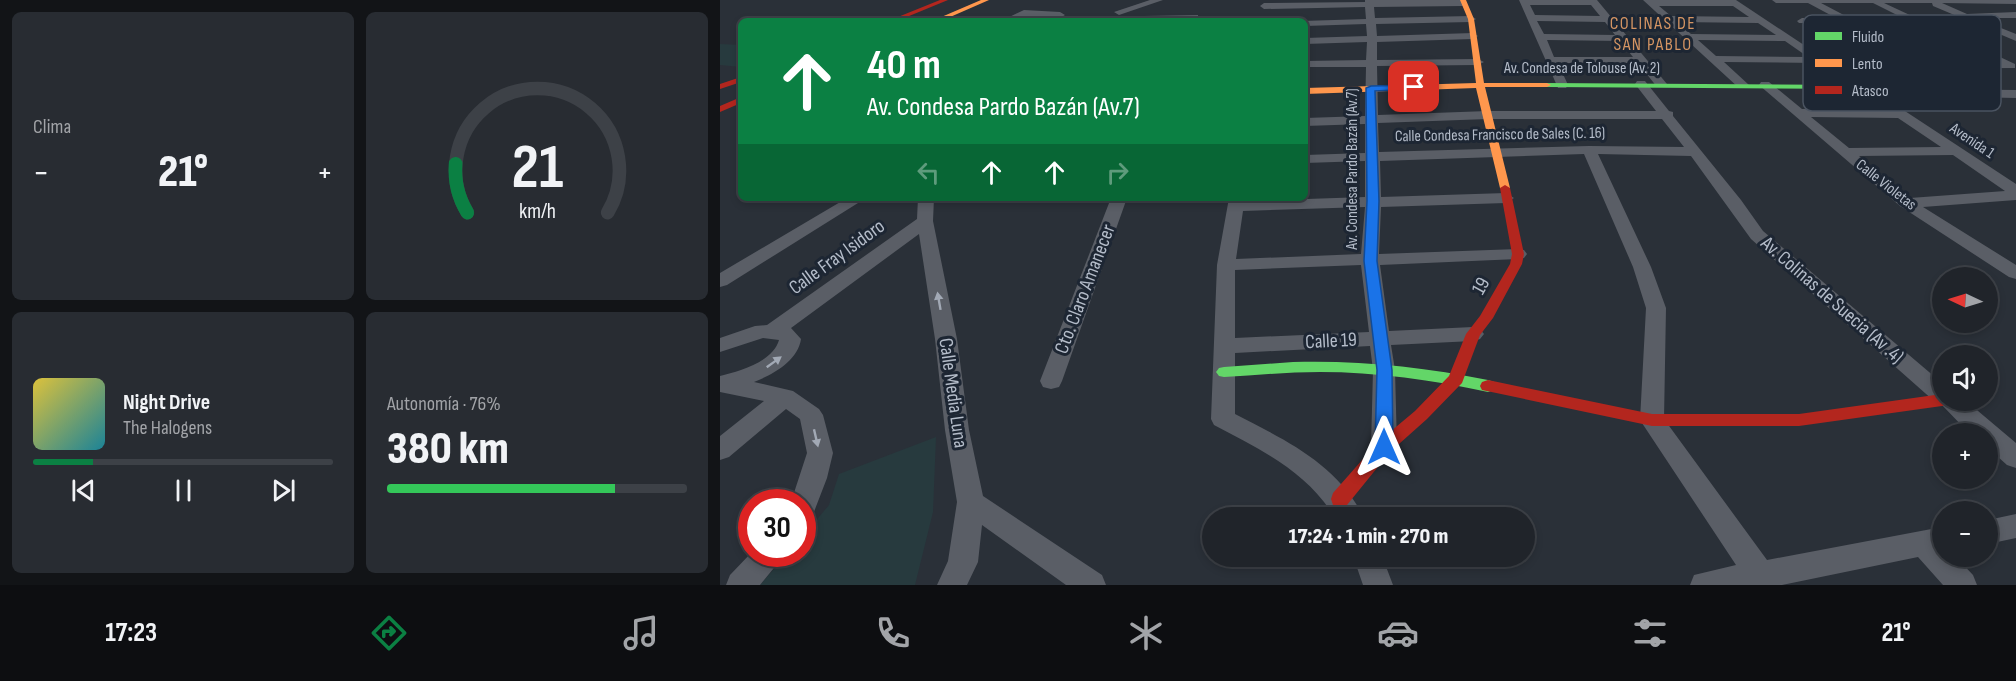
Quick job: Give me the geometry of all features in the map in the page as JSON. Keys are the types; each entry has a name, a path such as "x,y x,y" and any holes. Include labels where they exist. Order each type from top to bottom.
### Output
{"street":[{"path":"899,18 945,0"},
{"path":"942,18 986,0"},
{"path":"1098,18 1160,0"},
{"path":"1776,0 2013,1"},
{"path":"1810,0 1837,15"},
{"path":"1871,0 1902,15"},
{"path":"1927,0 1959,15 2016,15"},
{"path":"1562,85 1523,1 1593,1 1661,84"},
{"path":"1649,1 1733,2"},
{"path":"1649,1 1743,85"},
{"path":"1226,265 1518,254 1498,153 1480,85 1470,19 1463,2 1369,2 1264,7"},
{"name":"Av. Condesa Pardo Bazán (Av.7)","path":"1369,2 1372,39 1373,201 1370,261 1382,338 1384,447"},
{"name":"Avenida 1","path":"1733,2 1803,48"},
{"path":"1013,18 1024,13 1060,15"},
{"path":"1142,18 1195,15"},
{"path":"1531,18 1607,19"},
{"path":"1308,23 1470,19"},
{"path":"1668,19 1760,20"},
{"path":"2001,32 2016,38"},
{"path":"1308,41 1473,36"},
{"path":"1539,37 1623,38"},
{"path":"1689,37 1788,38"},
{"path":"1714,59 1803,62"},
{"path":"1549,60 1641,60"},
{"path":"1308,64 1478,62"},
{"path":"720,87 738,80"},
{"name":"Av. Colinas de Suecia (Av .4)","path":"1641,84 1757,235 1932,386"},
{"name":"Av. Condesa de Tolouse (Av. 2)","path":"1308,91 1480,85 1803,86"},
{"name":"Calle Violetas","path":"1765,86 1906,203 2007,261 2016,273"},
{"path":"2001,94 2016,94"},
{"path":"720,109 738,102"},
{"name":"Avenida 1","path":"1897,111 2016,190"},
{"path":"1797,113 1902,114"},
{"path":"1308,122 1488,115 1666,115"},
{"path":"1589,150 1642,267 1656,308 1652,420 1763,580"},
{"name":"Calle Condesa Francisco de Sales (C. 16)","path":"1308,159 1589,150 1695,152"},
{"path":"1844,152 1958,151"},
{"path":"1906,203 2016,195"},
{"path":"1344,507 1321,477 1282,450 1223,419 1226,265 1237,202 1506,198"},
{"path":"720,281 853,201"},
{"name":"Cto. Claro Amanecer","path":"1051,381 1118,201"},
{"name":"Calle Fray Isidoro","path":"774,330 926,209"},
{"name":"Calle Media Luna","path":"926,209 957,430 971,502 963,562 952,585"},
{"name":"19","path":"1456,379 1473,334 1486,318 1516,264 1518,254"},
{"path":"720,345 748,333 774,330 784,333 790,339 789,346 782,356 753,374 720,383"},
{"name":"Calle 19","path":"1225,346 1473,334"},
{"path":"1332,340 1332,367"},
{"path":"1224,372 1332,367 1384,370 1456,379 1652,420 1799,420 1932,401"},
{"path":"1346,507 1384,447 1421,415 1456,379"},
{"path":"720,383 784,397 811,415 820,453 810,489"},
{"path":"720,450 784,397"},
{"path":"1961,411 1975,423"},
{"path":"1998,443 2016,458"},
{"path":"971,502 1091,585"},
{"path":"1998,530 2016,526"},
{"path":"1705,585 1763,580 1932,542"},
{"path":"741,585 757,567"},
{"path":"1371,567 1378,585"},
{"path":"1950,567 1962,585"}],"green space":[{"path":"720,44 738,45 738,67 720,65"},
{"path":"936,437 933,512 915,585 760,585 776,567 816,567 816,520 829,505 839,474"}],"traffic: fast":[{"path":"1547,85 1803,87"},
{"path":"1224,372 1307,367 1353,368 1431,376 1488,386"}],"traffic: slow":[{"path":"942,18 986,0"},
{"path":"1463,0 1471,19 1480,85 1505,188"},
{"path":"1308,91 1547,85"}],"traffic: jam":[{"path":"899,18 945,0"},
{"path":"720,87 738,80"},
{"path":"720,109 738,101"},
{"path":"1340,499 1384,447 1421,415 1456,379 1473,334 1486,318 1516,264 1518,254 1505,188"},
{"path":"1488,386 1652,420 1799,420 1932,401"}],"district":[{"name":"COLINAS DE SAN PABLO","path":"1653,33"}],"route":[{"path":"1384,447 1382,338 1370,261 1373,201 1371,88 1414,87"}]}
